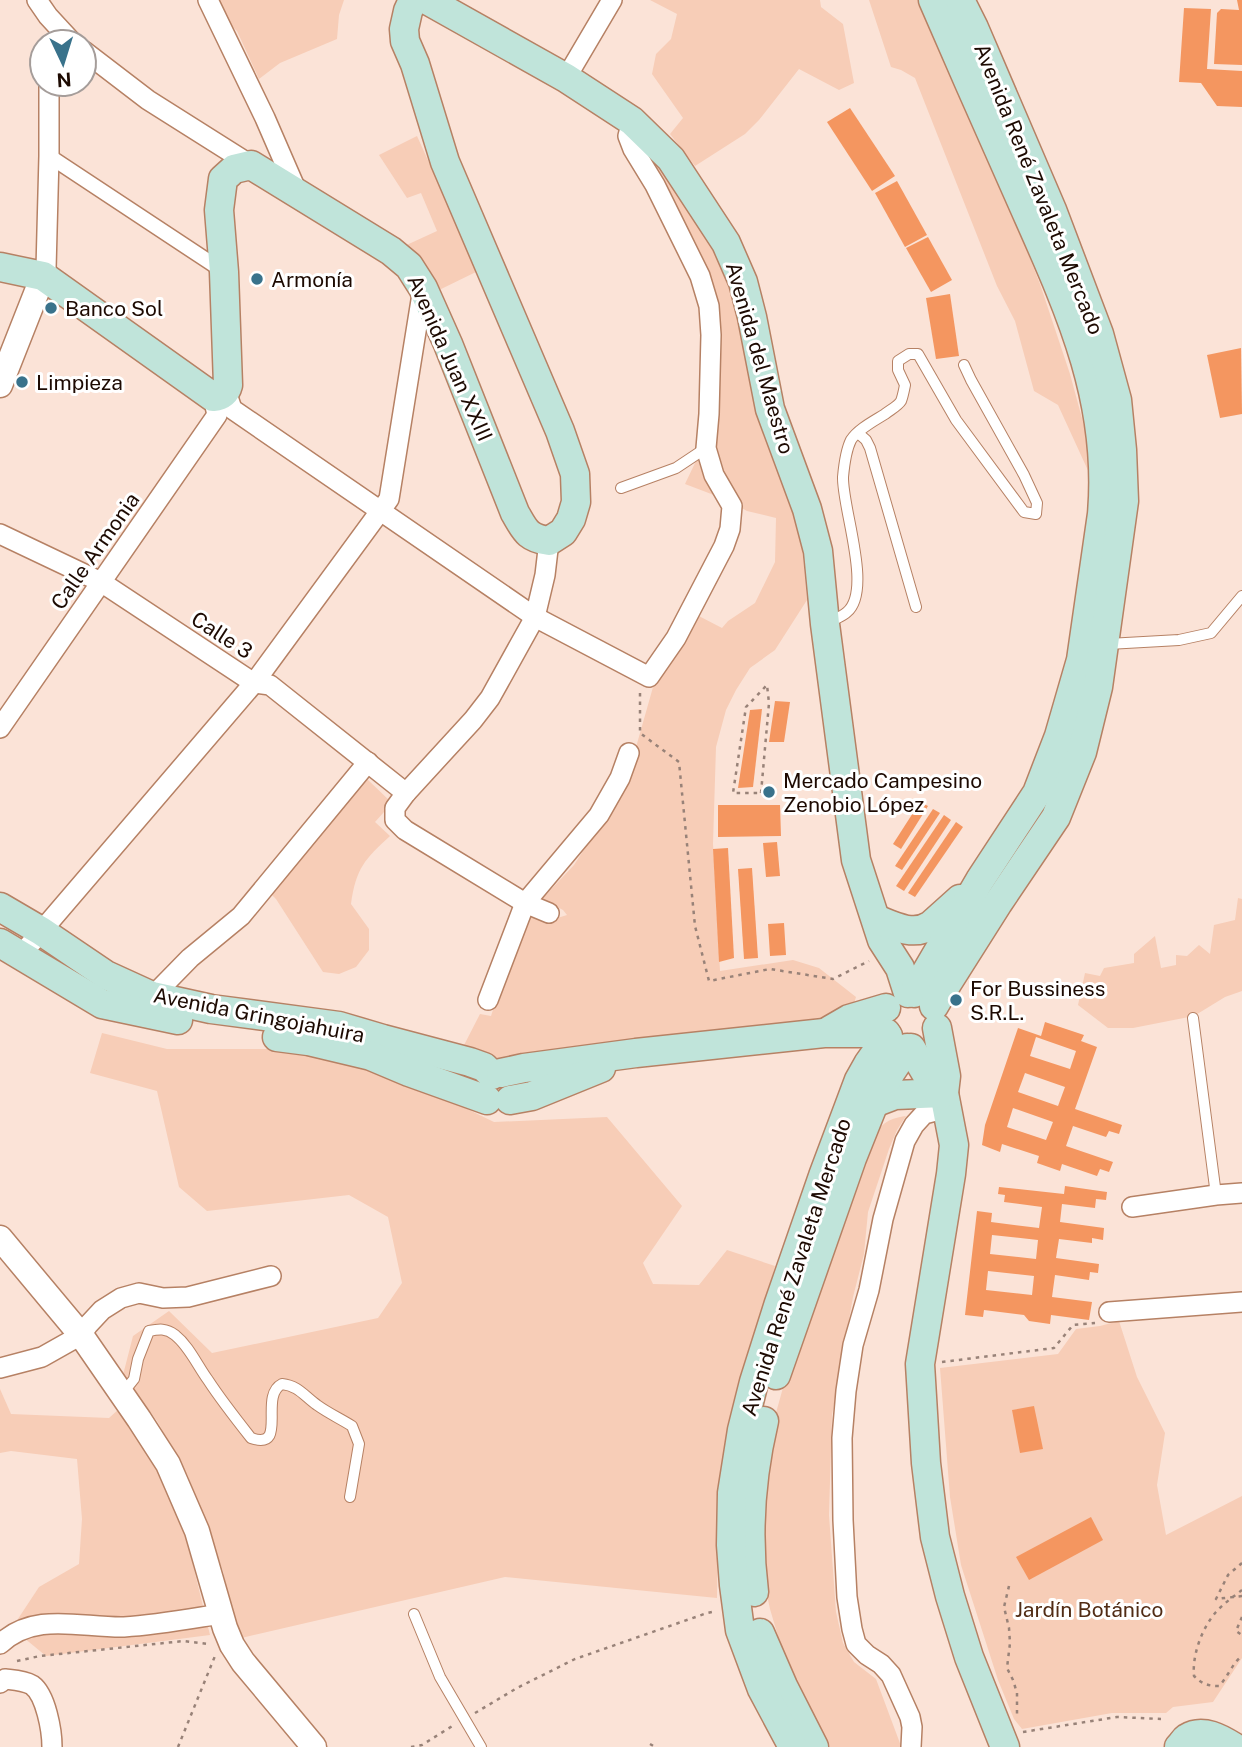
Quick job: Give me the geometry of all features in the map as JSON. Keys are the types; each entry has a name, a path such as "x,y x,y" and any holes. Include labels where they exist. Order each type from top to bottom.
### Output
{"main road":[{"path":"414,0 404,29 405,41 415,64 445,162 560,432 575,474 576,502 571,519 563,532 549,541"},
{"name":"Avenida del Maestro","path":"427,0 566,78 632,121 671,159 726,243 743,282 770,409 807,509 818,551 856,860 880,938 900,968 906,1020 946,1076 945,1101 954,1145 920,1364 926,1463 935,1536 969,1657 1013,1735"},
{"name":"Avenida René Zavaleta Mercado","path":"793,1747 762,1689 740,1630 737,1608 731,1545 732,1493 742,1430 754,1382 823,1176 867,1092 891,1072 906,1020 981,880 1037,793 1059,736 1081,660 1102,514 1104,477 1098,410 1079,340 1063,297 933,0"},
{"name":"Avenida René Zavaleta Mercado","path":"906,1020 947,982 1056,817 1083,752 1098,687 1124,501 1117,400 1099,334 1052,210 960,0"},
{"name":"Avenida Juan XXIII","path":"251,165 391,251 409,266 423,288 448,344 515,513 526,532 535,539 549,541"},
{"path":"0,267 43,276 220,394 228,385 219,210 223,179 234,169 251,165"},
{"path":"880,938 898,928 916,932 926,929 981,880"},
{"name":"Avenida Gringojahuira","path":"0,907 41,931 145,1004"},
{"name":"Avenida Gringojahuira","path":"10,949 102,1004 211,1009 339,1026 484,1067 498,1087 524,1068 824,1033 849,1019 906,1020"},
{"path":"824,1033 855,1063 867,1092 945,1101"},
{"name":"Avenida René Zavaleta Mercado","path":"814,1747 783,1686 759,1629 750,1525 752,1500 761,1433 772,1387 852,1158 867,1092"},
{"path":"1179,1747 1187,1738 1202,1734 1216,1736 1234,1747"}],"street":[{"path":"208,0 299,194"},
{"path":"566,78 612,0"},
{"path":"43,8 47,28"},
{"path":"43,8 60,28"},
{"path":"98,62 148,100 251,165"},
{"path":"0,385 46,269 49,98"},
{"path":"220,394 232,409 535,617 649,677 676,638 724,546 730,529 732,506 714,475 706,447 711,335 709,306 700,276 655,185 633,149 628,136 632,121"},
{"path":"50,156 224,272"},
{"path":"10,949 41,931 254,682 389,499 423,288"},
{"name":"Calle Armonia","path":"0,728 218,415 220,394"},
{"name":"Calle 3","path":"0,534 101,582 254,682 270,685 405,793"},
{"path":"549,541 545,575 535,617 490,698 405,793 396,808 395,820 405,830 525,903 549,913"},
{"path":"488,1000 525,903 599,815 620,778 629,753"},
{"path":"145,1004 190,958 240,916 368,762"},
{"path":"911,1747 910,1717 891,1675 856,1644 852,1629 847,1597 842,1438 853,1345 905,1140 924,1114 945,1101"},
{"path":"1132,1207 1242,1193"},
{"path":"0,1238 82,1335 168,1464 197,1531 219,1629 314,1747"},
{"path":"0,1368 42,1357 82,1335 102,1310 121,1298 139,1293 163,1298 188,1297 271,1276"},
{"path":"1109,1312 1242,1302"},
{"path":"3,1652 9,1636 32,1625 56,1623 219,1629"},
{"path":"9,1681 33,1686 40,1694 47,1714 52,1747"}],"lane":[{"path":"825,624 847,612 853,606 856,596 857,559 846,509 843,477 851,441 900,402 905,385 898,370 898,361 909,354 918,354 957,420 1024,512 1036,514 1037,503 1024,475 964,365"},
{"path":"858,433 866,440 874,461 916,607"},
{"path":"621,488 676,468 706,447"},
{"path":"1104,644 1179,640 1211,633 1242,596"},
{"path":"1194,1018 1216,1195"},
{"path":"121,1394 134,1379 138,1359 149,1331 159,1329 174,1334 183,1342 207,1380 251,1438 264,1440 268,1437 272,1426 274,1390 282,1384 291,1385 315,1404 352,1426 359,1444 349,1497"},
{"path":"414,1614 439,1676 481,1747"}],"path":[{"path":"640,672 640,733 679,762 695,926 709,981 770,969 833,979 880,938"},
{"path":"761,793 769,703 767,685 746,707 733,793 761,793 779,793"},
{"path":"944,1362 1054,1348 1073,1325 1095,1322 1109,1312"},
{"path":"1242,1563 1227,1575 1216,1598 1242,1596"},
{"path":"1009,1587 1004,1607 1010,1643 1007,1668 1017,1693 1013,1735 1117,1717 1161,1719"},
{"path":"1242,1590 1217,1611 1209,1622 1196,1652 1194,1676 1201,1683 1219,1686 1242,1656"},
{"path":"411,1747 422,1745 517,1688 575,1660 707,1613 737,1608"},
{"path":"1242,1617 1236,1631 1242,1635"},
{"path":"3,1652 18,1661 40,1656 184,1641 205,1642 219,1629"},
{"path":"178,1747 216,1656 219,1629"},
{"path":"650,1744 654,1747"}],"green space":[{"path":"216,0 344,0 339,15 337,39 280,63 259,79 237,31 225,20"},
{"path":"650,0 820,0 821,7 843,24 854,83 839,90 799,69 745,134 695,166 670,134 683,118 652,74 656,54 671,39 677,14"},
{"path":"869,0 921,0 989,154 1040,284 1070,374 1086,433 1091,477 1058,405 1034,391 1015,321 997,286 915,78 891,67"},
{"path":"417,136 478,271 435,292 400,248 437,231 421,193 407,198 379,155"},
{"path":"639,141 667,172 704,224 727,275 801,536 807,600 775,650 750,668 736,690 726,710 716,747 713,844 720,971 793,960 819,968 856,997 852,1010 835,1020 514,1064 462,1049 480,1014 491,1016 511,954 529,913 551,920 567,915 542,899 574,865 613,805 629,772 657,673 695,614 722,628 755,603 775,562 776,518 747,511 685,484 695,463 710,443 717,329"},
{"path":"367,779 392,803 375,822 390,836 363,865 351,904 369,929 369,950 356,967 339,974 323,972 269,892 345,798"},
{"path":"1238,898 1242,899 1242,991 1225,997 1194,1016 1133,1028 1108,1028 1078,1005 1085,973 1100,976 1104,968 1134,963 1134,954 1155,936 1161,968 1176,965 1176,955 1187,956 1199,945 1210,954 1214,925 1235,920"},
{"path":"102,1033 167,1049 277,1049 395,1074 494,1122 607,1117 682,1206 643,1263 653,1284 699,1285 727,1250 775,1266 726,1449 718,1519 717,1598 505,1577 237,1639 223,1571 188,1476 157,1421 123,1375 133,1336 169,1311 212,1353 378,1318 402,1283 388,1217 349,1195 207,1211 179,1187 157,1091 90,1073"},
{"path":"906,1116 889,1149 868,1212 864,1254 853,1297 832,1415 829,1515 836,1612 843,1643 854,1662 876,1679 901,1747 830,1747 798,1687 770,1609 762,1571 761,1512 772,1427 793,1352 872,1141 885,1123"},
{"name":"Jardín Botánico","path":"1119,1321 1137,1377 1165,1433 1157,1485 1166,1535 1242,1496 1242,1658 1213,1702 1173,1707 1166,1713 1112,1713 1022,1729 1014,1719 998,1680 961,1565 950,1497 940,1368 1058,1354 1076,1329"},
{"path":"0,1389 11,1414 109,1418 119,1409 152,1460 183,1524 210,1635 46,1656 12,1628 39,1587 79,1564 82,1519 77,1459 11,1451 0,1453"}],"building":[{"path":"1237,0 1242,0 1242,65 1214,64 1217,13 1221,9 1239,10"},
{"path":"1184,8 1211,9 1207,69 1242,71 1242,107 1217,106 1201,83 1179,82"},
{"path":"850,108 895,176 872,191 827,122"},
{"path":"897,181 927,235 905,247 875,193"},
{"path":"928,237 952,280 931,292 906,248"},
{"path":"950,294 959,356 936,359 926,298"},
{"path":"1241,348 1242,414 1220,418 1207,355"},
{"path":"775,701 790,702 784,742 769,742"},
{"path":"762,709 753,787 738,788 750,710"},
{"path":"920,802 928,806 901,849 893,844"},
{"path":"718,805 780,805 781,836 718,837"},
{"path":"933,809 940,813 902,870 895,866"},
{"path":"944,815 951,820 904,891 896,886"},
{"path":"956,822 963,827 915,897 908,893"},
{"path":"777,842 780,876 766,877 763,843"},
{"path":"728,848 734,958 719,962 713,849"},
{"path":"752,868 758,958 744,959 738,869"},
{"path":"784,923 786,955 770,956 768,924"},
{"path":"1045,1022 1084,1035 1081,1041 1097,1047 1075,1109 1122,1125 1119,1134 1109,1131 1106,1137 1073,1126 1066,1146 1113,1162 1109,1172 1100,1169 1097,1176 1062,1164 1060,1171 1037,1163 1039,1156 1002,1144 1000,1152 982,1145 985,1125 1018,1028 1041,1036","holes":["1036,1037 1076,1051 1070,1069 1030,1056","1025,1073 1065,1087 1058,1106 1018,1092","1013,1108 1053,1122 1046,1140 1007,1127"]},
{"path":"1065,1186 1107,1192 1106,1200 1096,1199 1095,1208 1062,1204 1060,1222 1104,1228 1103,1240 1092,1238 1092,1243 1059,1239 1056,1258 1099,1264 1098,1273 1090,1272 1089,1280 1055,1275 1052,1297 1092,1302 1089,1320 1051,1315 1050,1324 1029,1321 1024,1315 984,1310 983,1317 965,1315 977,1211 992,1213 991,1222 1039,1228 1042,1207 1004,1202 1005,1195 998,1194 999,1187 1064,1194","holes":["992,1235 1038,1240 1036,1259 990,1254","988,1271 1034,1276 1032,1295 986,1290"]},
{"path":"1034,1406 1043,1449 1020,1453 1012,1410"},
{"path":"1091,1517 1103,1540 1029,1580 1016,1557"}],"place":[{"name":"Armonía","path":"257,279"},
{"name":"Banco Sol","path":"51,308"},
{"name":"Limpieza","path":"22,382"},
{"name":"Mercado Campesino Zenobio López","path":"769,792"},
{"name":"For Bussiness S.R.L.","path":"956,1000"}]}
